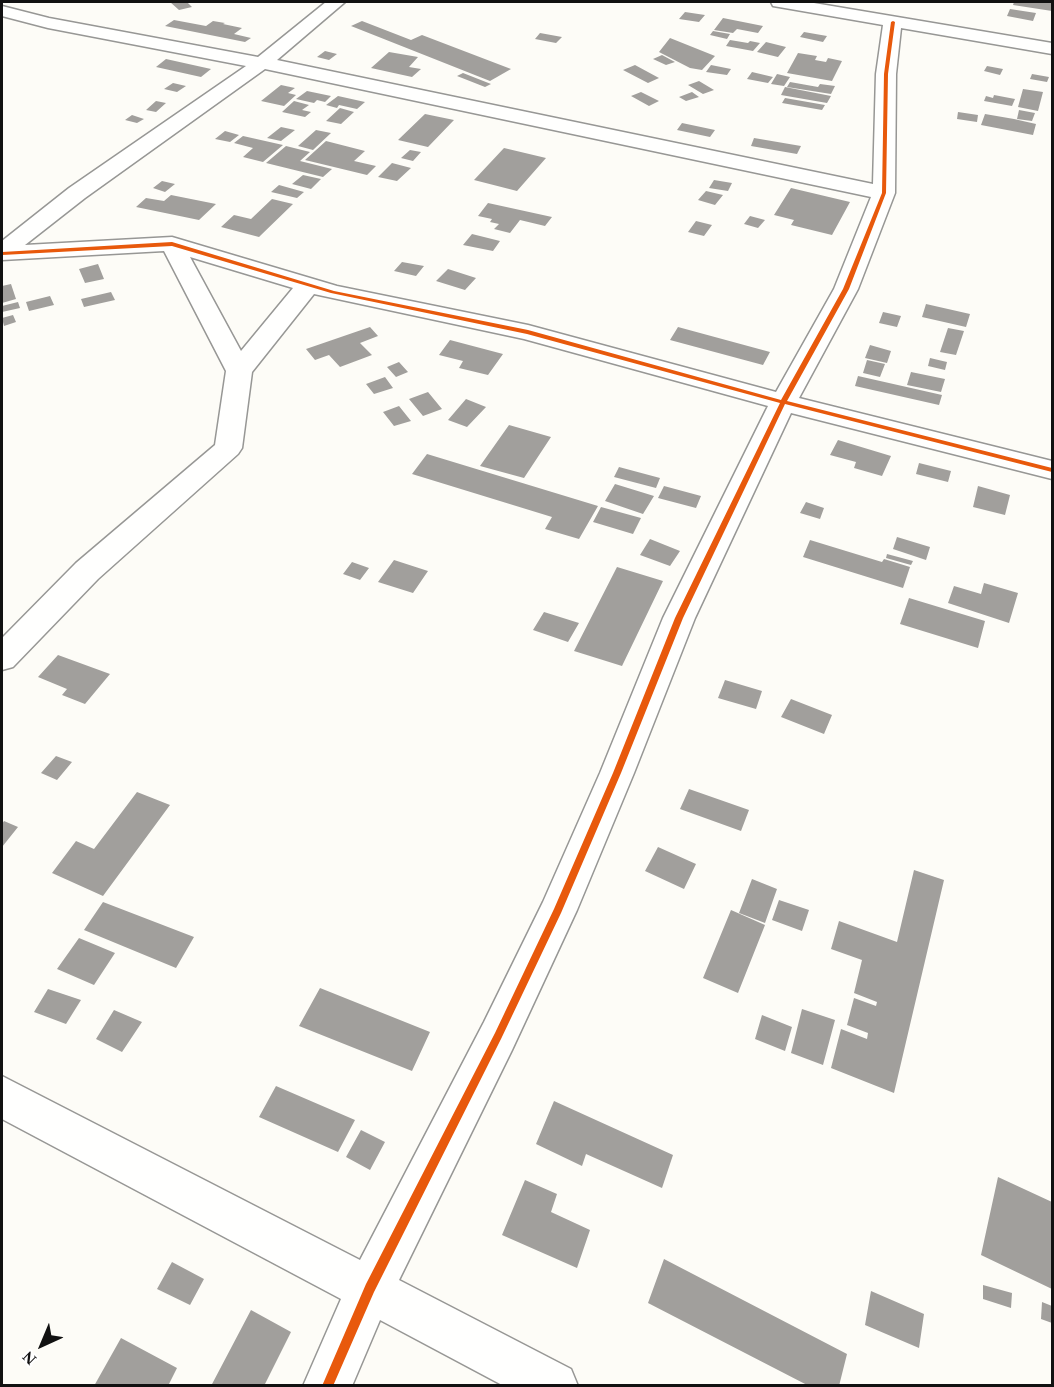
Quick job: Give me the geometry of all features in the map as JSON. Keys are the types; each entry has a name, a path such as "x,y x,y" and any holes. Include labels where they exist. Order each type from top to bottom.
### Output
{"street":[{"path":"2,252 77,193 262,63 336,2"},
{"path":"779,2 1053,48"},
{"path":"2,11 48,23 262,63 884,193"},
{"path":"327,1386 370,1288 498,1036 558,910 679,618 783,402 846,289 884,193 886,74 893,22"},
{"path":"2,252 172,244 333,292 528,332 783,402 1053,470"},
{"path":"172,244 239,371"},
{"path":"2,658 87,570 228,448 239,371 309,284"},
{"path":"2,1097 554,1386"}],"building":[{"path":"170,2 187,2 192,7 179,10"},
{"path":"1014,2 1052,2 1052,11 1013,5"},
{"path":"1010,9 1036,13 1033,21 1007,16"},
{"path":"685,12 705,15 699,22 679,19"},
{"path":"723,18 763,26 758,33 737,29 733,33 714,30"},
{"path":"174,20 206,26 213,21 225,23 223,24 242,28 234,34 251,38 245,42 165,26"},
{"path":"362,21 411,40 422,35 511,69 490,81 351,26"},
{"path":"713,31 730,34 727,39 710,35"},
{"path":"804,32 827,36 823,42 800,37"},
{"path":"540,33 562,37 556,43 535,39"},
{"path":"670,38 715,56 702,70 690,68 659,52"},
{"path":"730,40 760,43 753,51 726,46"},
{"path":"766,42 786,47 778,57 757,52"},
{"path":"325,51 337,54 329,60 317,57"},
{"path":"389,52 418,57 409,67 421,69 412,77 371,68"},
{"path":"798,53 817,56 815,60 826,62 828,58 842,61 832,81 787,73"},
{"path":"662,55 675,62 666,65 653,59"},
{"path":"166,59 211,69 201,77 156,67"},
{"path":"635,65 659,78 648,83 623,70"},
{"path":"711,65 731,69 727,75 706,72"},
{"path":"987,66 1003,69 1000,75 984,71"},
{"path":"752,72 773,77 768,83 747,79"},
{"path":"463,73 491,84 485,87 457,76"},
{"path":"777,74 790,77 784,86 771,84"},
{"path":"1032,74 1049,77 1047,82 1030,79"},
{"path":"699,81 714,90 703,94 688,85"},
{"path":"790,82 818,87 820,84 835,86 831,94 787,87"},
{"path":"173,83 186,86 177,92 164,89"},
{"path":"281,85 295,88 288,93 296,95 284,106 261,101"},
{"path":"785,87 831,96 827,103 781,95"},
{"path":"1023,89 1043,92 1038,111 1018,107"},
{"path":"307,91 331,96 325,102 317,100 314,103 296,99"},
{"path":"641,92 659,101 649,106 631,96"},
{"path":"692,92 699,97 686,101 679,97"},
{"path":"994,95 1015,99 1012,106 984,101 986,96 993,98"},
{"path":"338,96 365,102 357,109 326,105"},
{"path":"785,98 825,105 822,110 782,103"},
{"path":"156,101 166,103 156,112 146,110"},
{"path":"294,101 309,105 302,110 311,112 305,117 282,112"},
{"path":"340,108 354,112 341,124 326,121"},
{"path":"1019,110 1035,113 1032,121 1017,119"},
{"path":"958,112 978,115 977,122 957,119"},
{"path":"425,114 454,120 428,147 398,140"},
{"path":"985,114 1036,124 1033,135 981,125"},
{"path":"132,115 144,119 137,123 125,120"},
{"path":"682,123 715,130 710,137 677,130"},
{"path":"281,127 295,130 281,141 267,138"},
{"path":"316,130 331,133 313,150 298,146"},
{"path":"225,131 239,135 230,142 215,139"},
{"path":"243,136 283,145 263,162 243,157 253,148 234,143"},
{"path":"754,138 801,146 797,154 751,146"},
{"path":"326,141 365,151 354,161 376,166 367,175 305,160"},
{"path":"286,146 310,152 300,161 332,169 323,177 266,163"},
{"path":"504,148 546,158 517,191 474,180"},
{"path":"410,150 421,152 413,161 401,158"},
{"path":"392,163 411,168 397,181 378,177"},
{"path":"303,175 321,179 311,189 292,184"},
{"path":"714,180 732,183 728,191 709,188"},
{"path":"162,181 175,184 165,192 153,188"},
{"path":"279,185 304,192 297,198 271,192"},
{"path":"791,188 850,202 832,235 791,225 794,220 774,215"},
{"path":"706,191 723,195 715,205 698,200"},
{"path":"171,195 216,204 199,220 136,207 146,198 164,201"},
{"path":"272,199 293,204 259,237 221,227 234,215 251,219"},
{"path":"488,203 552,217 545,226 520,220 510,233 494,229 499,224 490,222 492,219 478,216"},
{"path":"750,216 765,220 758,228 744,224"},
{"path":"696,221 712,225 704,236 688,232"},
{"path":"472,234 500,241 493,251 463,245"},
{"path":"402,262 424,266 416,276 394,271"},
{"path":"98,264 104,279 85,283 79,269"},
{"path":"448,269 476,278 465,290 436,281"},
{"path":"11,284 16,299 2,303 2,286"},
{"path":"111,292 115,300 84,307 81,299"},
{"path":"50,296 54,305 29,311 26,302"},
{"path":"18,302 20,308 2,312 2,306"},
{"path":"926,304 970,314 966,327 922,317"},
{"path":"883,312 901,316 897,327 879,323"},
{"path":"13,315 16,322 4,326 2,318"},
{"path":"370,327 378,336 360,343 372,355 340,367 329,355 315,360 306,349"},
{"path":"678,327 770,352 763,365 670,340"},
{"path":"948,328 964,331 956,355 940,352"},
{"path":"450,340 503,354 488,375 459,368 463,361 439,355"},
{"path":"870,345 891,351 887,363 865,358"},
{"path":"930,358 947,362 945,370 928,366"},
{"path":"867,360 885,364 880,377 863,373"},
{"path":"399,362 408,372 396,377 387,367"},
{"path":"911,372 945,379 941,392 907,385"},
{"path":"858,376 942,395 939,405 855,386"},
{"path":"385,377 393,388 374,394 366,384"},
{"path":"428,392 442,409 423,416 409,399"},
{"path":"466,399 486,407 467,427 448,420"},
{"path":"399,406 411,421 394,426 383,412"},
{"path":"509,425 551,437 524,478 480,466"},
{"path":"838,440 891,456 882,476 854,468 856,462 830,455"},
{"path":"427,454 598,506 579,539 545,529 552,517 412,474"},
{"path":"919,463 951,471 948,482 916,474"},
{"path":"619,467 660,478 656,488 614,477"},
{"path":"615,484 654,496 643,514 605,501"},
{"path":"664,486 701,496 696,508 658,498"},
{"path":"978,486 1010,495 1005,515 973,507"},
{"path":"806,502 824,508 820,519 800,513"},
{"path":"601,507 641,518 633,534 593,522"},
{"path":"897,537 930,547 926,560 893,549"},
{"path":"650,539 680,551 670,566 640,555"},
{"path":"810,540 882,562 884,559 910,567 903,588 803,557"},
{"path":"887,554 913,561 911,565 886,558"},
{"path":"394,560 428,571 413,593 378,582"},
{"path":"352,562 369,568 360,580 343,574"},
{"path":"617,567 663,581 622,666 574,651"},
{"path":"984,583 1018,593 1009,623 948,603 954,586 981,594"},
{"path":"909,598 985,621 978,648 900,624"},
{"path":"544,612 579,623 568,642 533,630"},
{"path":"58,655 110,674 85,704 62,695 67,689 38,677"},
{"path":"725,680 762,691 756,709 718,698"},
{"path":"791,699 832,715 824,734 781,717"},
{"path":"56,756 72,762 57,780 41,773"},
{"path":"689,789 749,810 741,831 680,809"},
{"path":"137,792 170,805 103,896 52,873 76,841 94,849"},
{"path":"4,821 18,827 2,847 2,824"},
{"path":"658,847 696,864 684,889 645,871"},
{"path":"914,870 944,880 894,1093 831,1068 841,1029 867,1039 868,1033 847,1025 854,998 876,1006 877,1002 854,993 862,960 831,949 839,921 897,942"},
{"path":"752,879 777,889 765,923 739,913"},
{"path":"779,900 809,910 802,931 772,920"},
{"path":"103,902 194,937 176,968 84,930"},
{"path":"731,910 765,925 738,993 703,978"},
{"path":"79,938 115,953 94,985 57,969"},
{"path":"320,988 430,1032 412,1071 299,1026"},
{"path":"48,989 81,1000 66,1024 34,1012"},
{"path":"802,1009 835,1020 823,1065 791,1053"},
{"path":"114,1010 142,1022 122,1052 96,1039"},
{"path":"762,1015 792,1027 785,1051 755,1039"},
{"path":"276,1086 355,1120 338,1152 259,1117"},
{"path":"554,1101 673,1155 662,1188 586,1154 582,1166 536,1144"},
{"path":"361,1130 385,1142 370,1170 346,1157"},
{"path":"998,1177 1052,1202 1052,1289 981,1255"},
{"path":"525,1180 557,1194 551,1212 590,1230 577,1268 502,1235"},
{"path":"664,1259 847,1354 839,1386 809,1386 648,1303"},
{"path":"172,1262 204,1279 190,1305 157,1289"},
{"path":"983,1285 1012,1293 1011,1308 983,1299"},
{"path":"871,1291 924,1314 919,1348 865,1325"},
{"path":"1042,1302 1052,1306 1052,1323 1041,1319"},
{"path":"251,1310 291,1332 264,1386 211,1386"},
{"path":"121,1338 177,1368 168,1386 94,1386"}],"cycle path":[{"path":"327,1386 370,1288 498,1036 558,910 617,773 679,618 783,402 846,289 884,193 886,74 893,22"},
{"path":"2,253 172,244 333,292 528,332 783,402 1052,470"}]}
